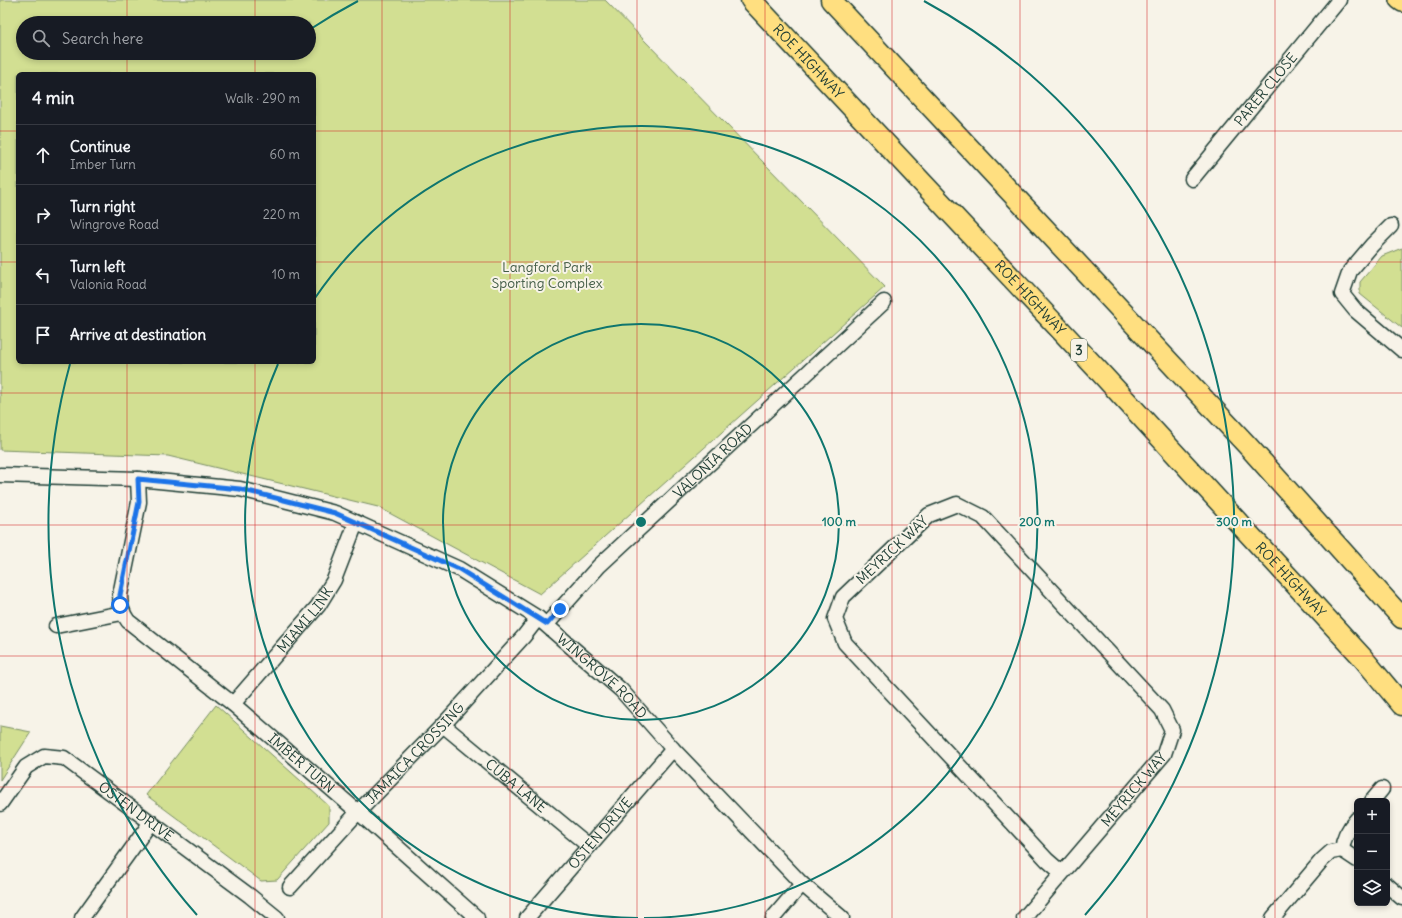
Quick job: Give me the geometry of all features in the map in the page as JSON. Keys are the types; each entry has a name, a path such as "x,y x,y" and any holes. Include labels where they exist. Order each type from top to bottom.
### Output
{"highway":[{"name":"ROE HIGHWAY","path":"751,0 1125,399 1362,657 1402,706"},
{"path":"831,0 1247,445 1402,618"}],"main road":[{"path":"1398,0 1402,4"}],"street":[{"name":"PARER CLOSE","path":"1192,179 1339,0"},
{"path":"1391,226 1372,245 1350,271 1342,294 1355,310 1402,350"},
{"name":"VALONIA ROAD","path":"542,621 598,566 884,302"},
{"name":"WINGROVE ROAD","path":"0,475 138,479 240,489 335,513 459,569 542,621 621,690 673,749 802,884 842,918"},
{"path":"56,626 122,613 120,595 139,502 138,479"},
{"name":"MEYRICK WAY","path":"1024,918 1164,754 1172,730 1162,710 983,517 957,504 929,515 923,520 843,597 835,619 845,643 1047,860 1062,873"},
{"name":"MIAMI LINK","path":"233,704 318,606 334,580 356,523"},
{"name":"IMBER TURN","path":"122,613 128,621 233,704 358,812 477,918"},
{"name":"JAMAICA CROSSING","path":"290,887 358,812 443,725 524,636 542,621"},
{"name":"CUBA LANE","path":"443,725 589,846"},
{"name":"OSTEN DRIVE","path":"527,918 673,749"},
{"name":"OSTEN DRIVE","path":"0,804 26,767 44,756 64,758 151,822 270,916"},
{"path":"1374,798 1382,789"},
{"path":"82,918 151,822"},
{"path":"1342,850 1343,840 1354,822"},
{"path":"1273,918 1322,860 1331,852 1342,850 1354,858"},
{"path":"773,918 802,884"},
{"path":"1390,888 1402,898"}],"green space":[{"name":"Langford Park Sporting Complex","path":"0,0 605,0 885,287 540,594 378,507 168,456 0,450"},
{"path":"1402,248 1402,328 1360,294 1360,282 1382,256"},
{"path":"216,705 329,806 329,822 277,880 261,881 146,795"},
{"path":"0,726 31,732 0,780"}],"route":[{"path":"120,605 120,595 139,502 138,479 240,489 335,513 459,569 547,624 560,609"}]}
